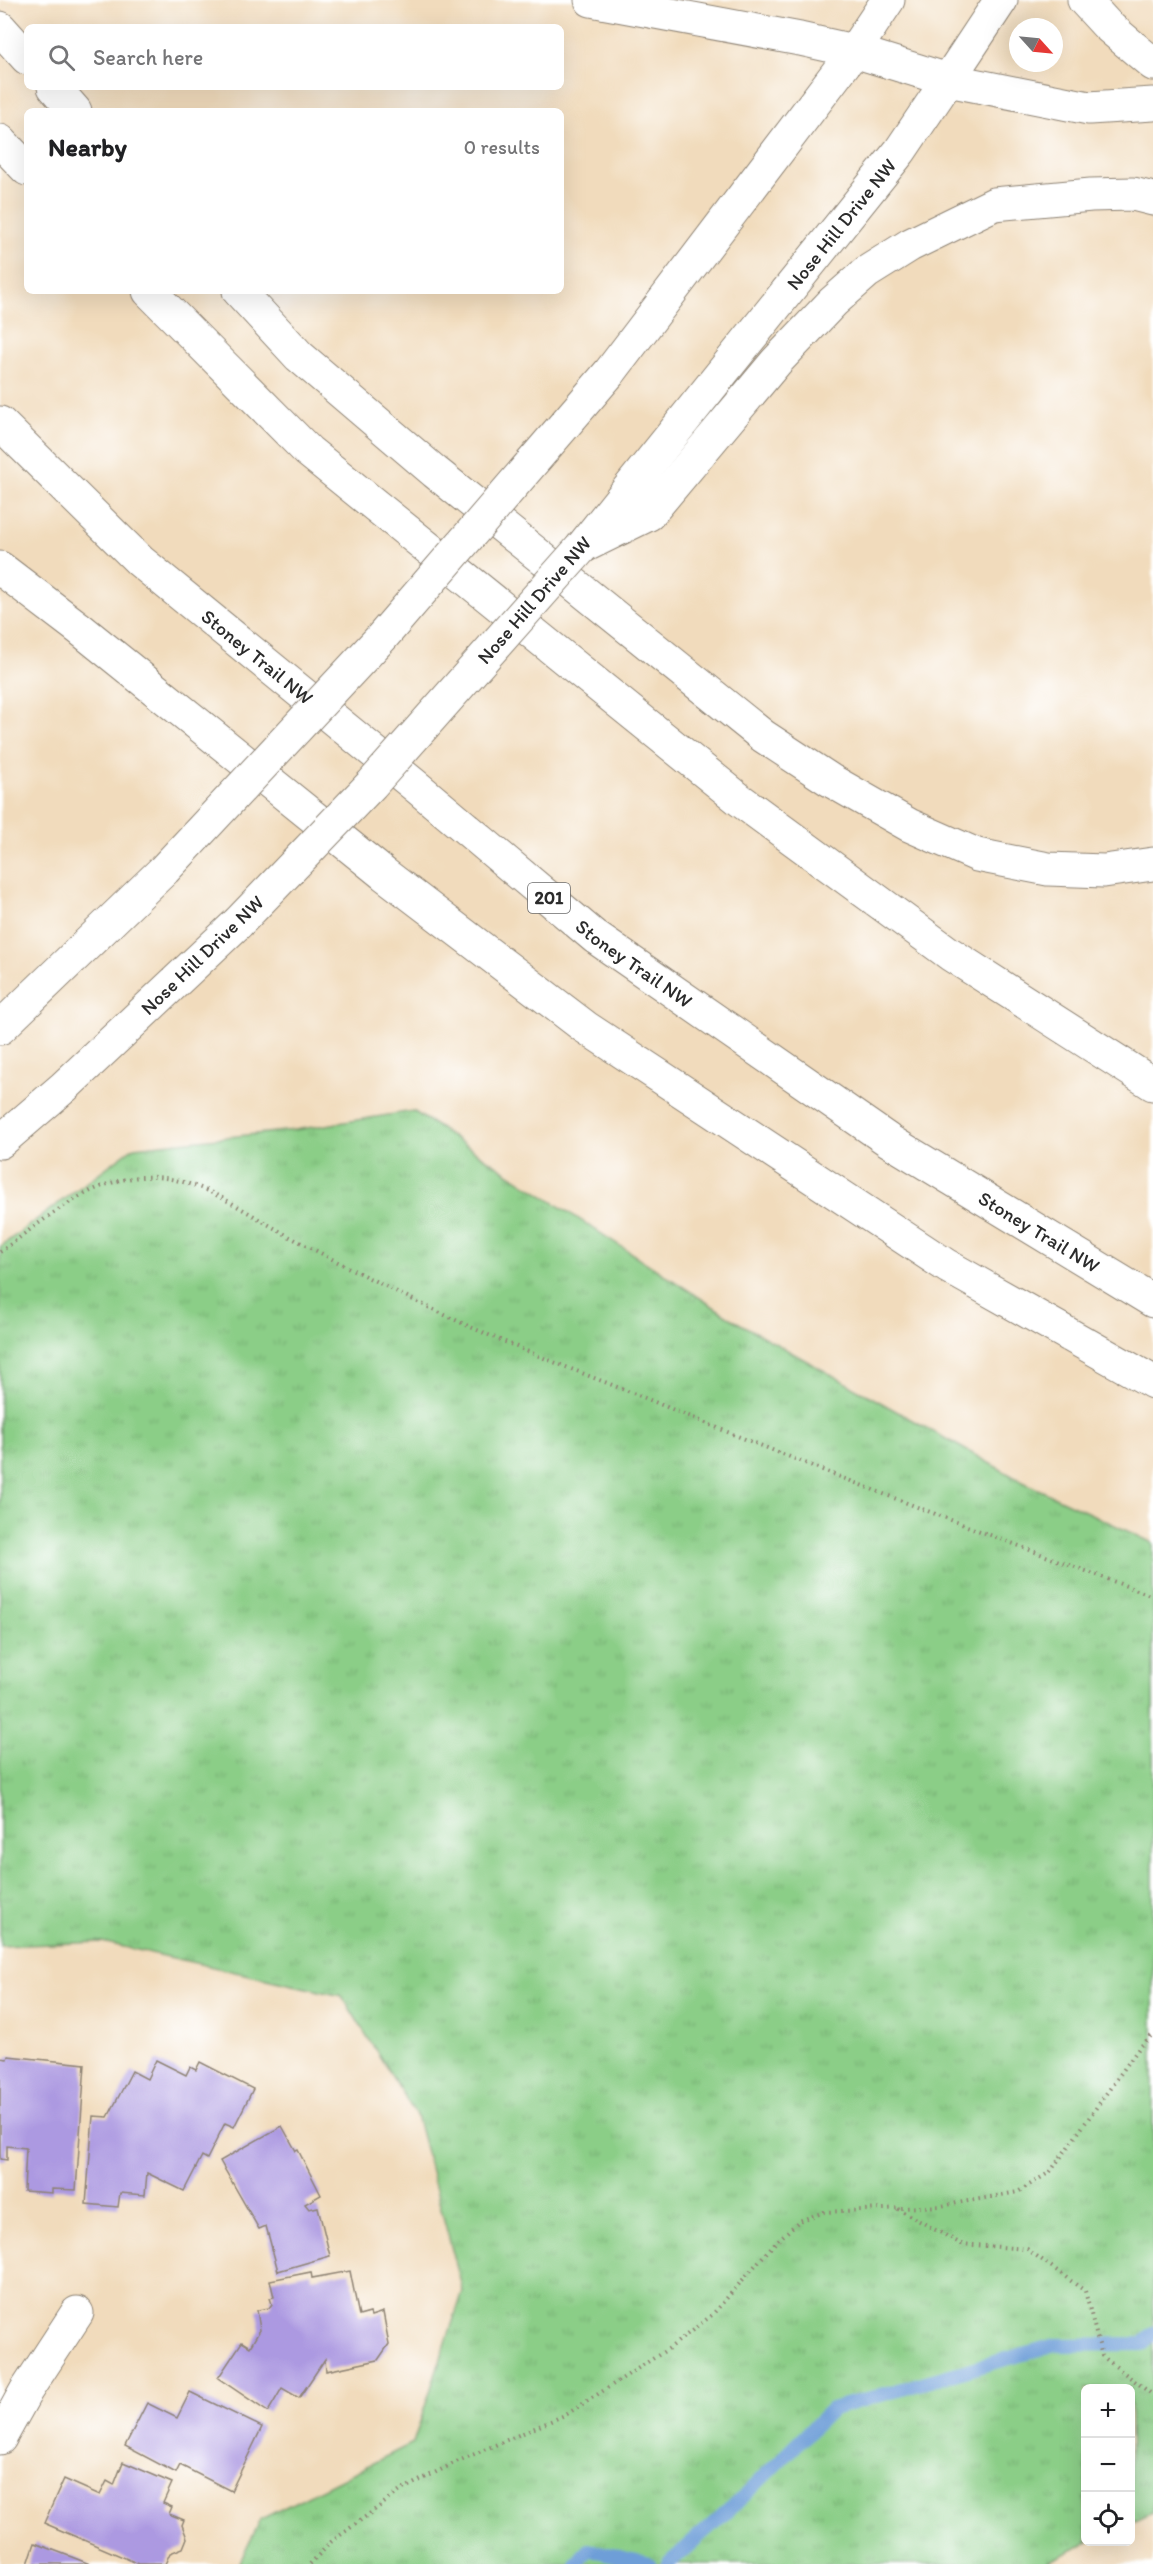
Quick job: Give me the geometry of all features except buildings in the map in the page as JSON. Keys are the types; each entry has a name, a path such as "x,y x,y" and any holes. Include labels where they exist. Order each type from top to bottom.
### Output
{"main road":[{"path":"591,0 694,18 854,51 948,80 1089,108 1153,104"},
{"path":"0,1028 164,870 382,637 609,372 854,51 888,0"},
{"name":"Nose Hill Drive NW","path":"0,1142 64,1087 237,923 372,784 582,547 900,151 1001,0"},
{"path":"1084,0 1108,26 1153,64"},
{"path":"0,28 24,55"},
{"path":"57,90 72,108"},
{"path":"0,141 24,166"},
{"path":"582,547 649,514 776,362 833,302 867,272 910,245 994,204 1091,195 1133,194 1153,199"},
{"path":"151,294 308,451 740,800 950,954 1153,1084"},
{"path":"242,294 299,356 435,472 764,736 830,780 909,825 977,855 1047,869 1104,871 1153,864"},
{"name":"Stoney Trail NW","path":"0,423 140,561 595,937 888,1140 1153,1301"},
{"path":"0,568 80,629 384,874 585,1027 948,1266 1153,1382"},
{"path":"0,2438 26,2391 77,2313"}],"path":[{"path":"0,1252 46,1219 96,1188 131,1177 158,1177 191,1185 222,1198 386,1288 468,1326 783,1455 1153,1596"},
{"path":"310,2564 331,2542 403,2489 456,2462 567,2414 671,2347 712,2315 774,2244 800,2221 824,2212 941,2206 1018,2192 1050,2172 1139,2048 1153,2034"},
{"path":"896,2208 961,2244 1027,2249 1066,2277 1085,2291 1102,2356 1153,2395"}],"green space":[{"path":"413,1111 737,1322 1023,1482 1153,1543 1153,2512 1135,2520 1135,2384 1081,2384 1081,2546 1043,2564 239,2564 261,2519 413,2443 463,2291 416,2115 342,1996 102,1942 0,1946 0,1247 134,1147 295,1130"}],"waterway":[{"path":"668,2564 742,2498 832,2409 1055,2345 1142,2344 1153,2333"},
{"path":"576,2564 588,2549 649,2564"}]}
